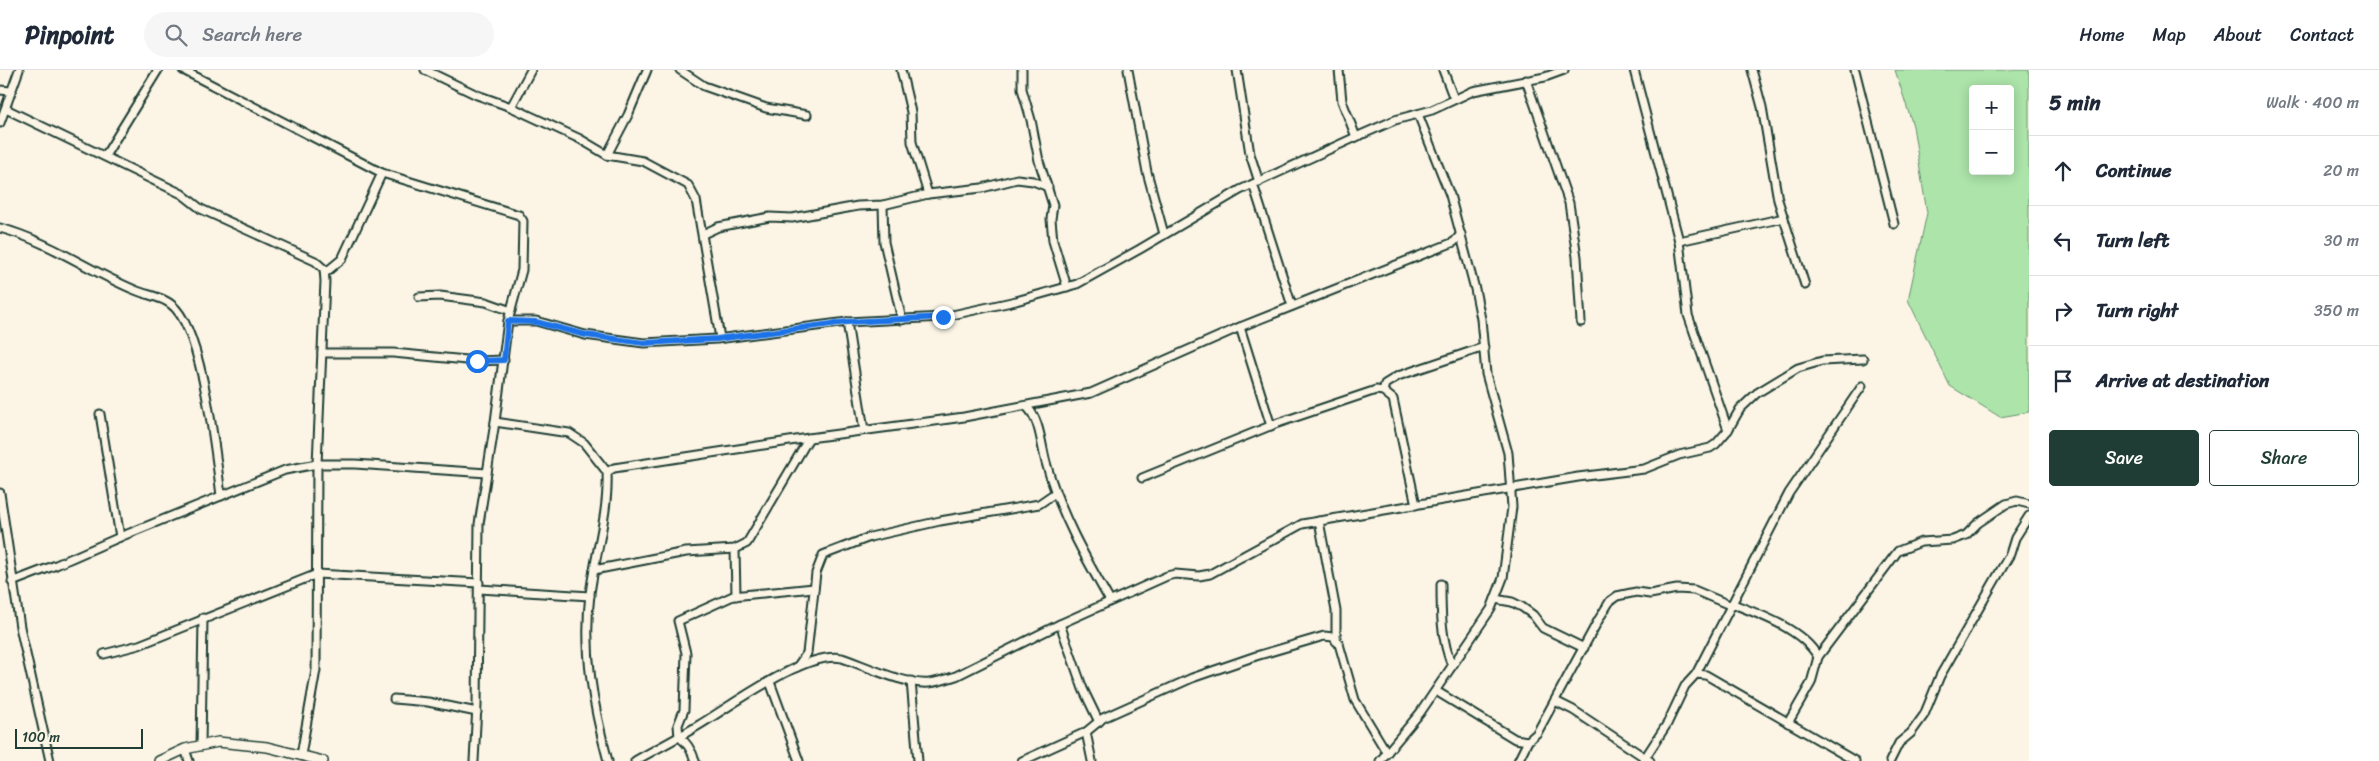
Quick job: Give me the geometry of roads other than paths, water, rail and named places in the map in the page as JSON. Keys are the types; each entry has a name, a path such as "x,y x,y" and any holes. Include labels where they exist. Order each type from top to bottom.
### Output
{"street":[{"path":"0,123 19,70"},
{"path":"105,156 158,70"},
{"path":"184,70 382,173 519,215 523,221 523,261 519,288 508,321 496,422 479,524 477,712 474,761"},
{"path":"425,70 477,95 510,107 580,139 607,155 643,161 688,185 696,200 720,338"},
{"path":"510,107 531,70"},
{"path":"607,155 628,116 647,70"},
{"path":"680,70 704,86 731,93 759,105 807,115"},
{"path":"901,70 911,112 912,142 928,194"},
{"path":"1022,70 1022,89 1032,120 1039,161 1053,204 1051,219 1054,241 1067,287"},
{"path":"1128,70 1147,172 1164,234"},
{"path":"1237,70 1256,183 1292,306"},
{"path":"1339,70 1342,101 1356,137"},
{"path":"1443,70 1454,99"},
{"path":"1634,70 1678,241 1688,315 1728,430"},
{"path":"1752,70 1762,107 1778,200 1804,285"},
{"path":"1855,70 1894,224"},
{"path":"508,321 536,322 586,335 644,343 720,338 847,322 943,317 1016,301 1067,287 1124,258 1256,183 1395,120 1418,114 1473,91 1560,71"},
{"path":"1526,80 1569,203 1577,257 1582,322"},
{"path":"0,90 11,91"},
{"path":"6,109 182,194 201,209 315,261 324,269 317,464 316,670 301,754"},
{"path":"1380,761 1436,691 1495,599 1505,568 1512,489 1506,442 1490,388 1475,289 1450,195 1418,114"},
{"path":"325,274 342,260 382,173"},
{"path":"702,234 718,227 770,217 792,218 858,206 883,204 928,194 982,188 1018,179 1033,181 1048,187"},
{"path":"883,204 884,242 902,320"},
{"path":"1678,241 1784,218"},
{"path":"0,228 39,241 135,290 159,297 177,309 199,359 214,437 221,496"},
{"path":"606,472 614,468 809,438 964,418 1039,404 1103,388 1240,327 1454,242 1461,234"},
{"path":"1454,242 1464,246"},
{"path":"418,297 440,296 486,302 510,311"},
{"path":"847,322 864,430"},
{"path":"1240,327 1271,426"},
{"path":"1383,391 1385,384 1398,376 1484,346"},
{"path":"322,354 393,353 477,361 504,360"},
{"path":"635,761 770,682 812,661 832,656 910,681 928,683 956,676 1060,624 1167,576 1175,574 1200,576 1210,574 1302,524 1578,477 1644,469 1679,455 1710,448 1728,430 1740,408 1757,393 1798,368 1822,361 1863,359"},
{"path":"1555,701 1573,710 1646,760 1667,724 1685,686 1696,674 1733,605 1789,493 1862,386"},
{"path":"1142,478 1271,426 1366,392 1383,391 1392,399 1396,409 1416,505"},
{"path":"1034,413 1039,404"},
{"path":"1026,406 1034,413 1055,493 1067,524 1110,601"},
{"path":"100,414 120,537"},
{"path":"496,422 569,433 584,443 606,472 606,499 590,596 588,666 597,718 608,761"},
{"path":"594,570 686,552 735,549 747,543 809,438"},
{"path":"12,582 285,470 317,464 391,465 487,473"},
{"path":"0,492 12,582 50,761"},
{"path":"797,667 807,652 819,561 829,552 870,536 940,521 1038,504 1055,493"},
{"path":"1788,723 1811,683 1818,657 1898,551 1921,542 1953,540 1966,536 1978,523 2006,504 2017,501 2029,504"},
{"path":"1890,761 1900,743 1911,733 1924,715 1940,676 2010,554 2015,538 2029,516"},
{"path":"1319,521 1336,611 1336,641"},
{"path":"735,549 736,596"},
{"path":"104,654 139,645 317,574 590,596"},
{"path":"1441,584 1441,628 1445,650 1452,666"},
{"path":"678,737 678,725 684,710 686,653 684,638 677,623 681,619 715,602 736,596 814,588"},
{"path":"1518,761 1528,741 1537,733 1610,601 1625,594 1636,592 1650,594 1676,589 1694,590 1758,613 1799,635 1809,643 1818,657"},
{"path":"1495,599 1512,602 1522,607 1533,615 1543,628 1584,648"},
{"path":"201,746 203,618"},
{"path":"1060,624 1083,689 1099,722"},
{"path":"1022,761 1086,732 1103,718 1192,678 1256,656 1324,636 1333,637 1339,644 1355,700 1387,753"},
{"path":"807,652 812,661"},
{"path":"1696,674 1706,675 1855,761"},
{"path":"910,681 918,761"},
{"path":"770,682 799,761"},
{"path":"1436,691 1515,739 1528,741"},
{"path":"394,699 428,702 477,712"},
{"path":"1086,732 1092,761"},
{"path":"678,737 686,742 695,761"},
{"path":"158,761 184,750 218,742 267,747 324,761"},
{"path":"184,750 189,761"}]}
